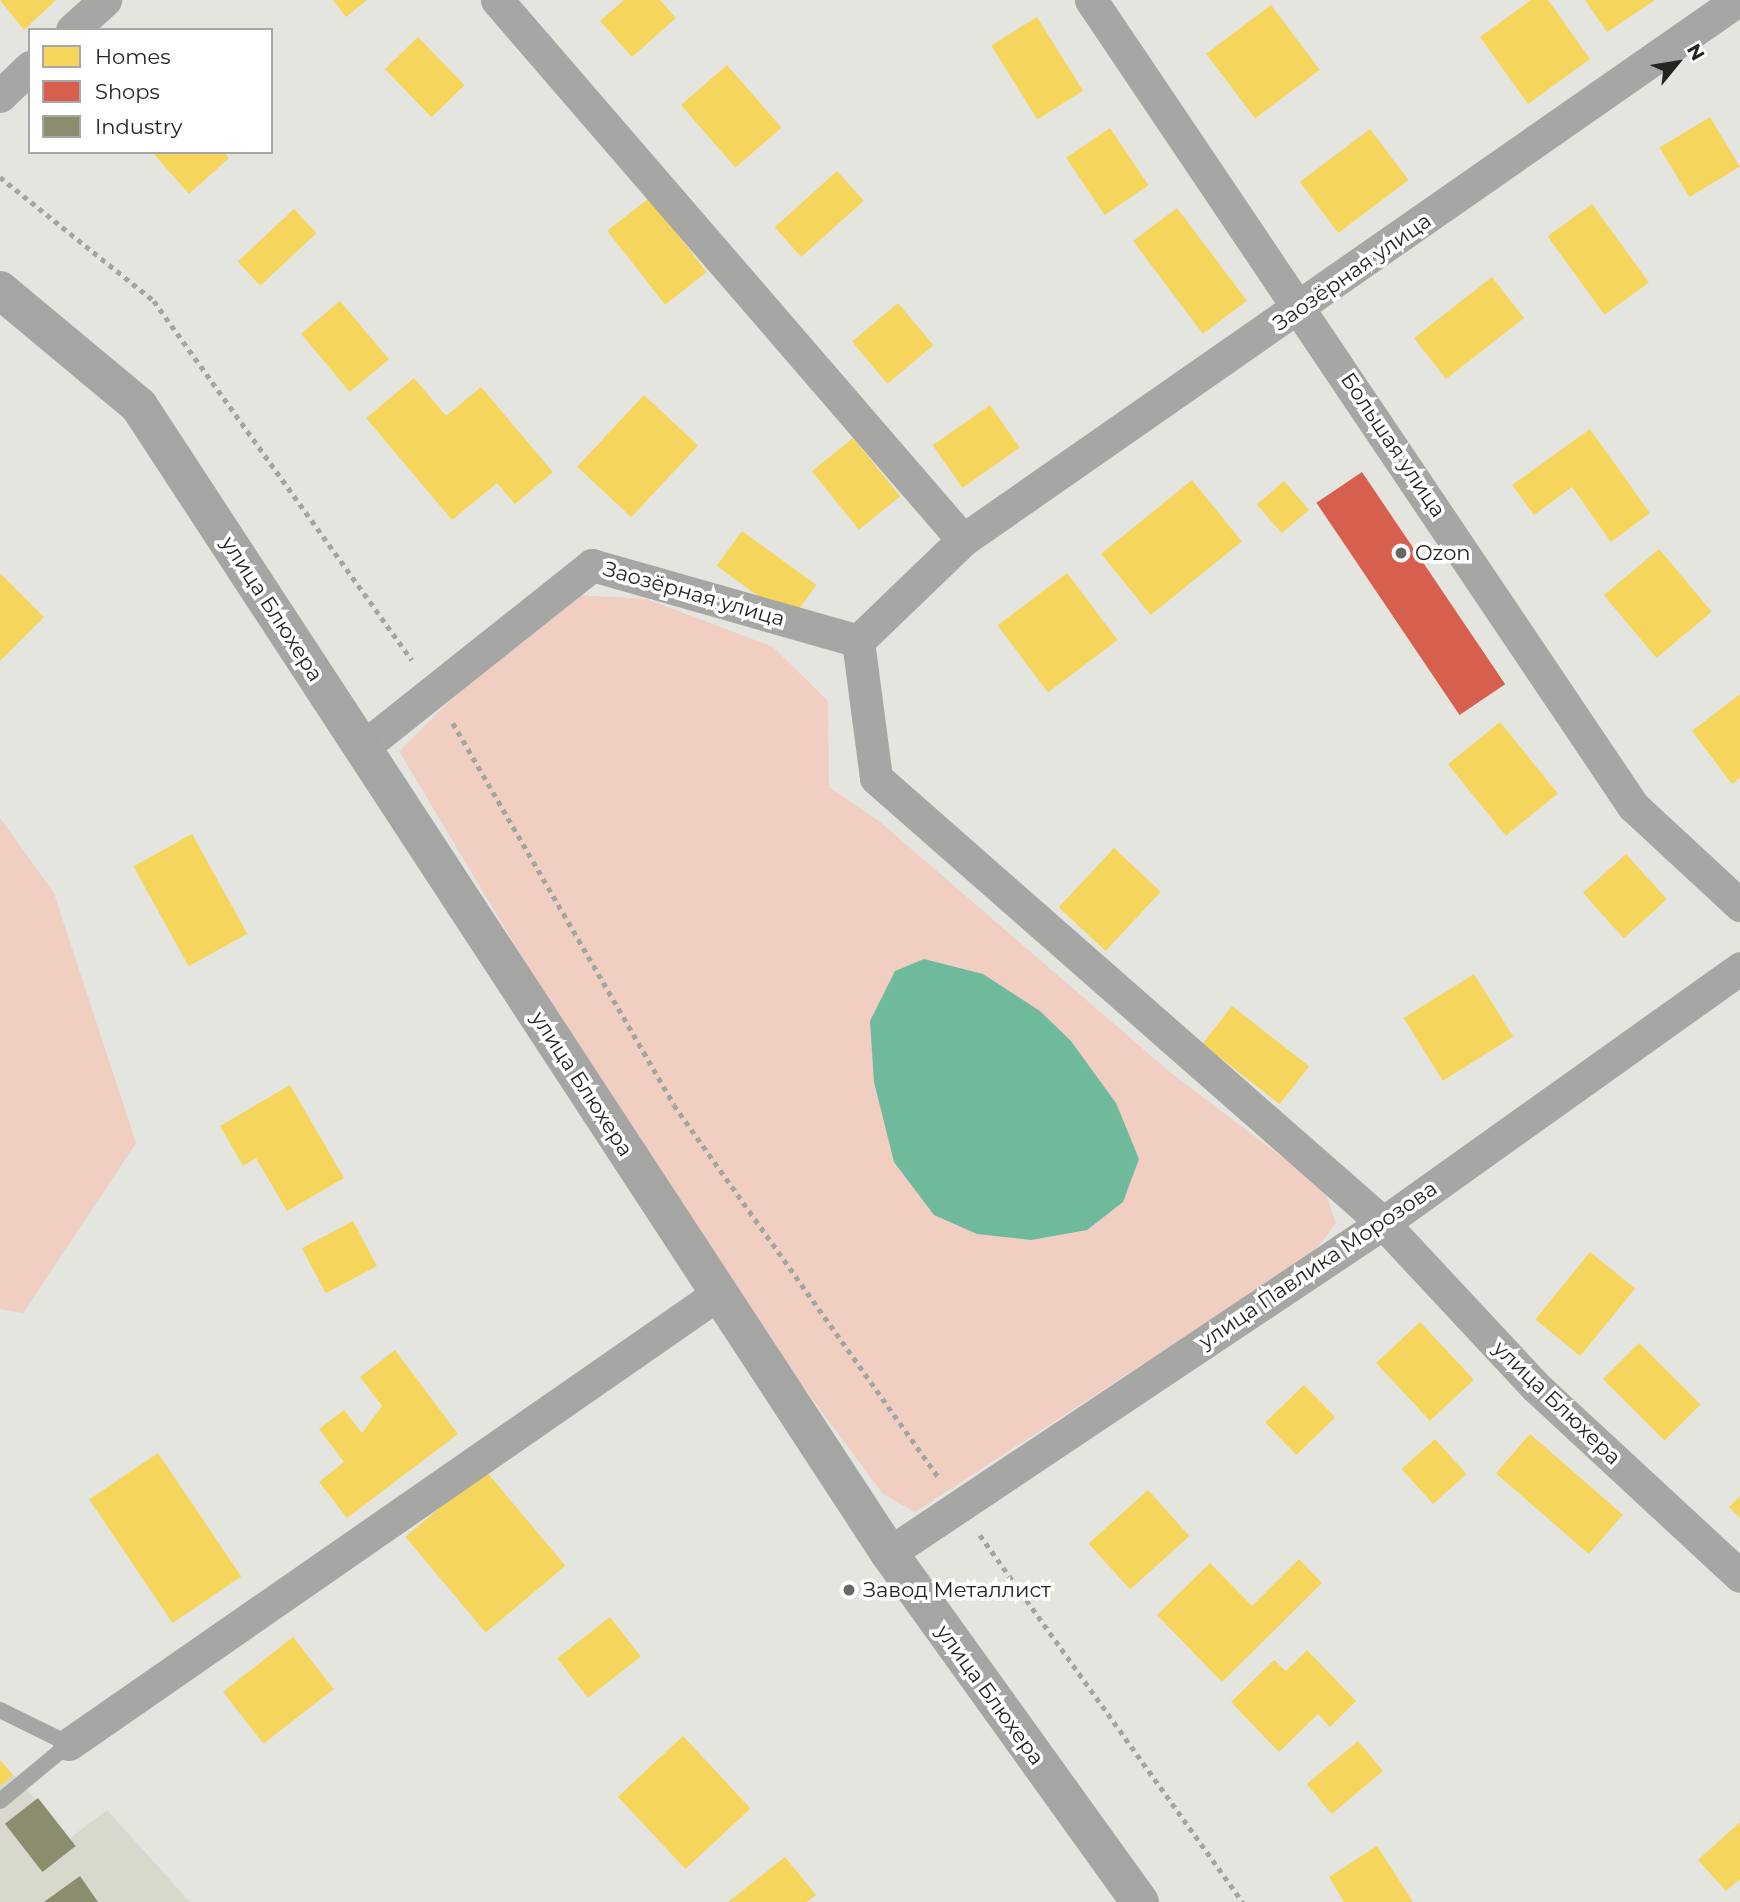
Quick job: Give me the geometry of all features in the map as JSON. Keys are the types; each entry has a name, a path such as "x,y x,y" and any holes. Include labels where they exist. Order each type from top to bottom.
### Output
{"street":[{"path":"74,28 105,0"},
{"path":"497,0 963,540"},
{"name":"Большая улица","path":"1091,0 1301,308 1633,806 1740,905"},
{"name":"Заозёрная улица","path":"362,748 592,565 858,641 963,540 1301,308 1738,0"},
{"path":"0,96 28,69"},
{"name":"улица Блюхера","path":"0,290 139,406 889,1553 1140,1902"},
{"name":"улица Блюхера","path":"858,641 876,778 1383,1223 1536,1387 1740,1576"},
{"name":"улица Павлика Морозова","path":"889,1553 1383,1223 1740,968"},
{"path":"69,1744 719,1293"}],"lane":[{"path":"0,1710 69,1744 0,1801"}],"path":[{"path":"0,177 154,301 435,691 674,1105 1243,1902"}],"shaded area":[{"path":"580,595 647,599 773,647 828,701 829,787 880,822 1171,1073 1324,1189 1336,1223 1309,1256 915,1512 883,1494 740,1302 516,947 399,751 473,678","holes":["1040,1011 1071,1041 1116,1103"]},
{"path":"0,818 54,893 136,1143 23,1313 0,1309"},
{"path":"924,959 983,974 1040,1011 1071,1041 1116,1103 1139,1159 1123,1202 1087,1230 1031,1240 977,1234 934,1215 894,1162 874,1082 870,1021 895,971"},
{"path":"0,1760 70,1838 107,1810 190,1902 0,1902"}],"building: Homes":[{"path":"0,0 56,0 24,30"},
{"path":"333,0 367,0 346,17"},
{"path":"624,0 660,0 676,18 632,57 600,21"},
{"path":"1531,0 1548,0 1590,59 1528,104 1480,37"},
{"path":"1585,0 1655,0 1607,32"},
{"path":"1271,5 1320,70 1255,118 1206,54"},
{"path":"1037,17 1083,91 1037,119 991,46"},
{"path":"418,37 465,85 431,117 385,69"},
{"path":"727,65 781,128 735,168 681,105"},
{"path":"1710,117 1740,167 1689,197 1659,147"},
{"path":"1110,128 1149,185 1105,215 1066,158"},
{"path":"1370,129 1409,180 1338,233 1300,182"},
{"path":"154,154 226,154 229,158 189,194"},
{"path":"837,171 864,201 801,257 775,227"},
{"path":"649,198 707,272 665,305 607,231"},
{"path":"1592,204 1649,282 1605,315 1548,236"},
{"path":"1177,208 1247,301 1203,334 1133,241"},
{"path":"294,209 317,233 260,286 238,262"},
{"path":"1492,277 1524,318 1446,379 1414,338"},
{"path":"340,301 389,359 350,392 301,334"},
{"path":"898,303 933,345 887,384 852,342"},
{"path":"414,378 446,416 481,387 553,472 515,504 497,483 452,520 366,418"},
{"path":"644,395 698,445 631,517 577,467"},
{"path":"990,405 1020,448 962,488 933,445"},
{"path":"1590,429 1650,513 1611,542 1572,487 1534,515 1512,485"},
{"path":"853,438 900,496 859,530 812,471"},
{"path":"1192,480 1242,541 1151,615 1101,554"},
{"path":"1284,481 1309,510 1282,533 1257,505"},
{"path":"742,531 816,585 791,620 717,566"},
{"path":"1659,549 1712,612 1657,658 1604,595"},
{"path":"0,573 44,617 0,661"},
{"path":"1067,573 1118,640 1048,692 998,625"},
{"path":"1740,694 1740,778 1732,784 1692,731"},
{"path":"1500,722 1558,793 1506,836 1448,764"},
{"path":"192,834 247,934 189,966 133,866"},
{"path":"1114,848 1161,892 1106,951 1059,907"},
{"path":"1626,854 1667,899 1624,938 1583,893"},
{"path":"1474,974 1513,1037 1443,1081 1404,1018"},
{"path":"1232,1006 1309,1066 1280,1104 1202,1044"},
{"path":"290,1085 344,1178 287,1211 256,1158 243,1166 220,1126"},
{"path":"353,1221 377,1266 326,1293 302,1248"},
{"path":"1590,1252 1635,1289 1580,1356 1535,1320"},
{"path":"1420,1322 1474,1380 1430,1421 1376,1363"},
{"path":"1639,1343 1701,1405 1664,1441 1603,1379"},
{"path":"395,1350 458,1434 347,1518 319,1482 344,1462 319,1429 344,1410 362,1433 382,1406 360,1377"},
{"path":"1304,1385 1335,1417 1296,1455 1265,1423"},
{"path":"1530,1434 1623,1515 1589,1554 1496,1473"},
{"path":"1435,1439 1466,1474 1433,1504 1402,1469"},
{"path":"158,1453 241,1577 173,1623 89,1499"},
{"path":"485,1470 565,1566 486,1633 405,1537"},
{"path":"1148,1490 1189,1536 1130,1590 1089,1544"},
{"path":"1740,1496 1740,1518 1729,1507"},
{"path":"1299,1559 1322,1583 1222,1682 1157,1615 1210,1563 1252,1606"},
{"path":"610,1617 641,1656 588,1698 557,1658"},
{"path":"293,1637 334,1689 264,1744 223,1692"},
{"path":"1307,1650 1356,1701 1330,1727 1318,1714 1279,1752 1231,1702 1274,1660 1286,1671"},
{"path":"683,1736 751,1808 685,1869 618,1797"},
{"path":"1358,1741 1383,1771 1332,1814 1307,1784"},
{"path":"0,1760 13,1775 0,1786"},
{"path":"1740,1822 1740,1879 1726,1891 1698,1860"},
{"path":"1377,1846 1413,1902 1344,1902 1329,1877"},
{"path":"785,1857 816,1895 807,1902 728,1902"}],"building: Shops":[{"path":"1362,472 1505,684 1460,715 1316,503"}],"building: Industry":[{"path":"38,1798 76,1846 42,1872 5,1824"},
{"path":"80,1876 98,1902 44,1902"}],"place":[{"name":"Ozon","path":"1401,553"},
{"name":"Завод Металлист","path":"849,1590"}]}
